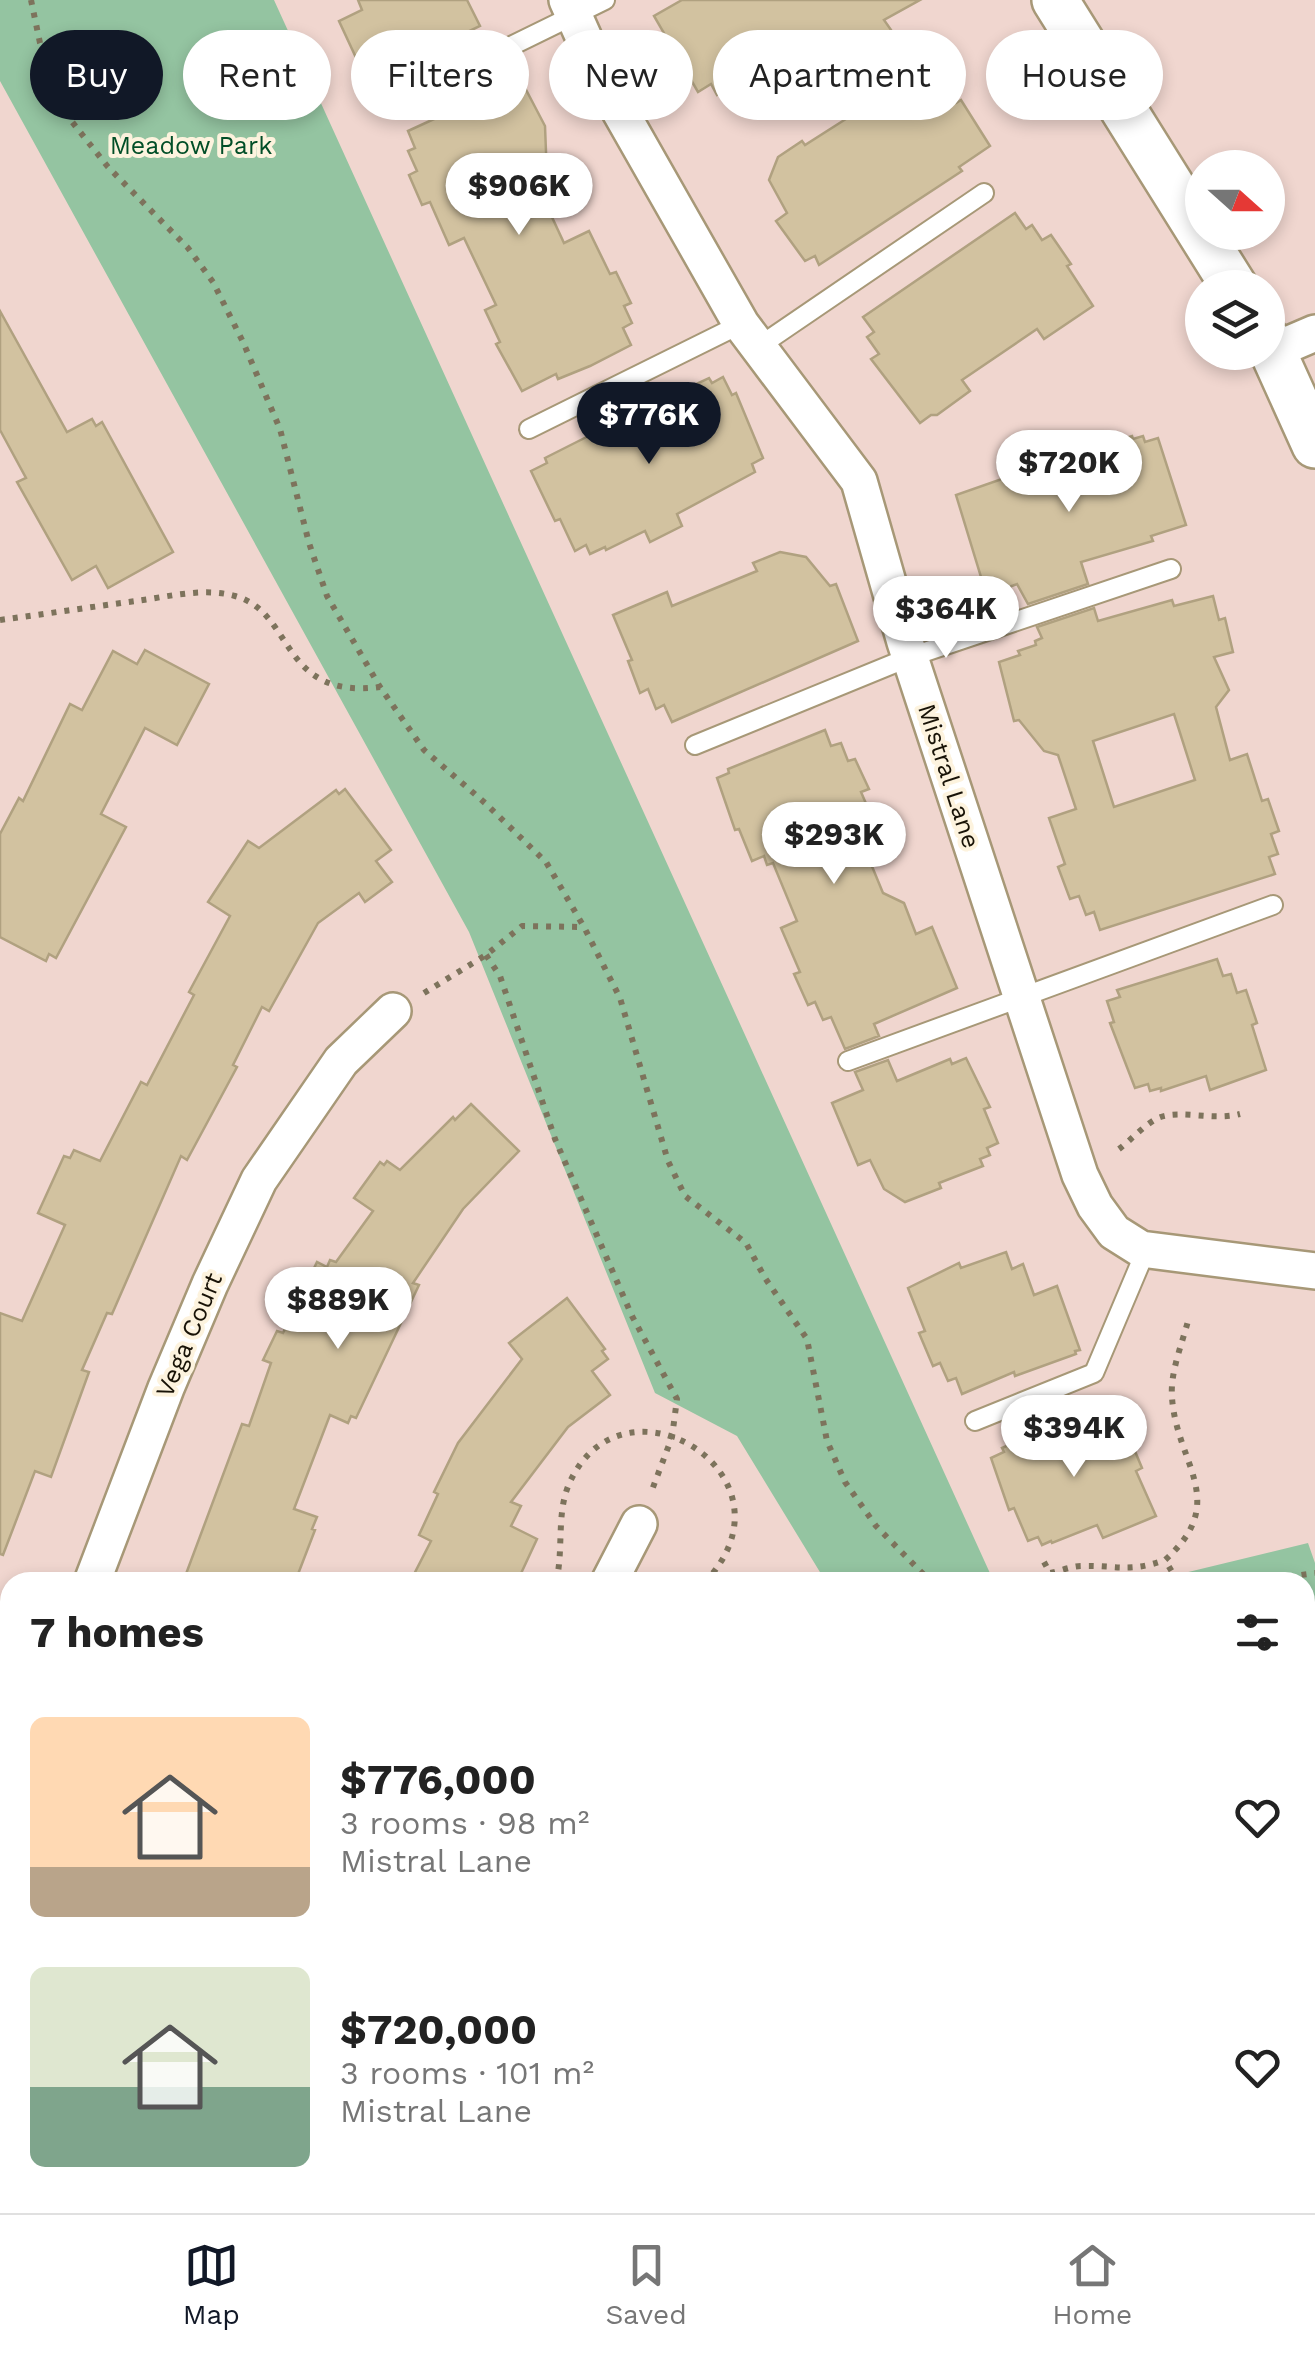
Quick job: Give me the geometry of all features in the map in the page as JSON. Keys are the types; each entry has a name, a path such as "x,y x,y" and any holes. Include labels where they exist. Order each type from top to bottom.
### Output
{"street":[{"path":"1056,0 1224,270"},
{"name":"Mistral Lane","path":"582,5 604,84 750,336 859,481 910,657 1080,1175 1094,1206 1114,1232 1146,1250 1315,1270"},
{"path":"1285,342 1315,334"},
{"path":"1281,370 1315,445"},
{"name":"Vega Court","path":"96,1572 166,1388 259,1180 342,1060 393,1012"},
{"path":"614,1572 638,1524"}],"lane":[{"path":"529,33 582,5"},
{"path":"529,429 750,336 984,193"},
{"path":"696,744 910,657 1171,569"},
{"path":"848,1061 1273,905"},
{"path":"976,1420 1094,1374 1146,1250"}],"path":[{"path":"31,0 40,44 69,118 108,167 188,248 236,327 280,429 327,596 380,687 424,750 546,862 620,998 668,1162 685,1196 746,1243 806,1338 827,1441 845,1482 876,1526 921,1572"},
{"path":"0,620 192,593 236,596 260,609 299,663 323,681 357,690 380,687"},
{"path":"393,1012 486,955 522,926 584,927"},
{"path":"486,955 500,976 555,1140 632,1316 677,1399 672,1437 638,1524"},
{"path":"1119,1149 1158,1118 1188,1114 1226,1118 1240,1114"},
{"path":"1054,1572 1080,1566 1142,1568 1165,1560 1183,1544 1198,1508 1198,1484 1175,1425 1171,1391 1188,1321"},
{"path":"1165,1560 1172,1572"},
{"path":"1044,1562 1049,1572"}],"shaded area":[{"path":"0,0 1315,0 1315,1572 0,1572"}],"green space":[{"name":"Meadow Park","path":"0,0 274,0 288,30 183,30 183,120 329,120 989,1572 820,1572 737,1436 655,1393 469,932 0,81"},
{"path":"1308,1543 1315,1563 1315,1572 1188,1572"}],"building":[{"path":"358,0 467,0 480,26 472,30 351,30 351,47 339,21 362,10"},
{"path":"682,0 920,0 884,20 891,30 713,30 713,88 711,84 698,92 693,83 693,30 662,30 654,16"},
{"path":"529,95 545,126 547,178 538,187 564,243 589,231 610,274 616,272 631,303 624,306 632,323 623,328 631,345 590,366 558,379 556,374 522,391 496,344 500,342 485,310 496,305 464,238 449,245 430,202 422,205 409,175 417,171 408,151 415,148 408,131 432,120 529,120"},
{"path":"966,108 990,146 959,167 962,171 819,265 815,256 805,261 776,221 787,213 769,180 778,157 802,141 805,145 844,120 966,120"},
{"path":"1015,213 1026,229 1032,225 1042,240 1051,235 1093,306 1044,339 1037,329 962,380 970,391 920,423 871,359 879,354 867,337 874,332 863,317"},
{"path":"0,311 67,432 92,419 96,426 102,422 173,552 108,588 96,566 72,580 17,482 26,478 0,430"},
{"path":"723,377 732,395 736,393 763,458 752,464 755,472 677,514 682,526 650,542 645,531 606,550 605,547 590,554 586,545 575,551 560,519 555,521 531,471 547,463 545,458 638,411 709,378 712,383"},
{"path":"1143,436 1145,442 1158,438 1186,525 1151,536 1153,541 1081,562 1088,584 1028,604 1017,584 1001,590 999,584 985,590 956,495 1025,471 1021,459 1053,448 1056,460"},
{"path":"780,552 806,557 830,586 836,584 858,641 672,722 664,705 656,709 648,689 640,693 628,661 632,660 613,615 667,592 672,606 757,571 753,563"},
{"path":"1213,596 1219,620 1225,618 1233,652 1214,657 1229,690 1216,707 1230,760 1247,754 1262,801 1268,799 1279,831 1271,834 1278,854 1269,857 1275,874 1100,930 1094,912 1086,915 1079,896 1070,899 1058,867 1065,864 1049,818 1076,809 1058,755 1044,751 1019,720 1014,721 999,662 1036,645 1035,641 1042,638 1037,627 1094,608 1098,621 1172,600 1174,606","holes":["1174,714 1195,780 1114,807 1093,741"]},
{"path":"145,650 209,684 177,745 145,728 101,814 126,827 56,958 49,954 46,961 0,937 0,834 19,798 23,801 70,704 82,710 113,651 137,664"},
{"path":"825,730 831,746 841,743 848,761 855,759 869,789 861,792 880,836 864,847 883,893 904,903 916,934 932,927 957,988 874,1024 879,1036 845,1049 831,1017 823,1020 815,1002 808,1005 794,974 800,972 781,928 797,921 773,863 767,865 764,856 752,861 739,829 735,830 717,778 729,773 728,769"},
{"path":"345,789 391,850 376,861 392,882 365,902 359,893 318,923 269,1011 262,1007 233,1065 237,1067 187,1160 181,1156 112,1314 107,1313 82,1370 89,1372 51,1477 35,1471 3,1555 0,1554 0,1313 22,1321 65,1225 38,1213 64,1156 70,1158 74,1150 100,1161 141,1082 147,1085 194,995 189,992 230,916 208,902 248,841 259,848 336,790 339,794"},
{"path":"1217,959 1223,976 1231,974 1237,993 1246,990 1266,1070 1210,1090 1206,1076 1161,1091 1150,1091 1148,1084 1135,1088 1110,1023 1114,1022 1107,1001 1120,997 1117,990"},
{"path":"966,1058 990,1107 984,1109 998,1143 987,1148 990,1155 980,1159 983,1166 939,1183 941,1188 905,1202 884,1189 870,1160 858,1165 832,1103 863,1090 855,1072 888,1060 897,1081 950,1059 952,1064"},
{"path":"471,1104 519,1151 463,1209 413,1283 419,1285 356,1418 351,1416 348,1423 330,1415 294,1509 317,1517 299,1572 187,1572 242,1424 249,1426 271,1363 263,1360 277,1331 283,1333 317,1262 327,1267 330,1260 336,1262 373,1211 354,1198 380,1162 384,1165 387,1161 400,1170 453,1117 455,1120"},
{"path":"1006,1252 1012,1269 1023,1264 1034,1295 1057,1286 1080,1350 962,1394 956,1378 948,1381 940,1363 933,1366 919,1333 925,1331 908,1288 959,1263 961,1268"},
{"path":"567,1298 605,1349 602,1351 608,1359 592,1371 610,1395 568,1427 511,1502 521,1506 511,1526 537,1539 522,1572 415,1572 431,1541 419,1535 458,1443 522,1359 509,1343"},
{"path":"1098,1407 1105,1425 1114,1421 1122,1440 1129,1437 1142,1468 1136,1471 1156,1516 1103,1538 1097,1525 1052,1543 1042,1545 1038,1537 1028,1541 1014,1508 1009,1510 991,1458 1004,1452 1002,1448"}]}
